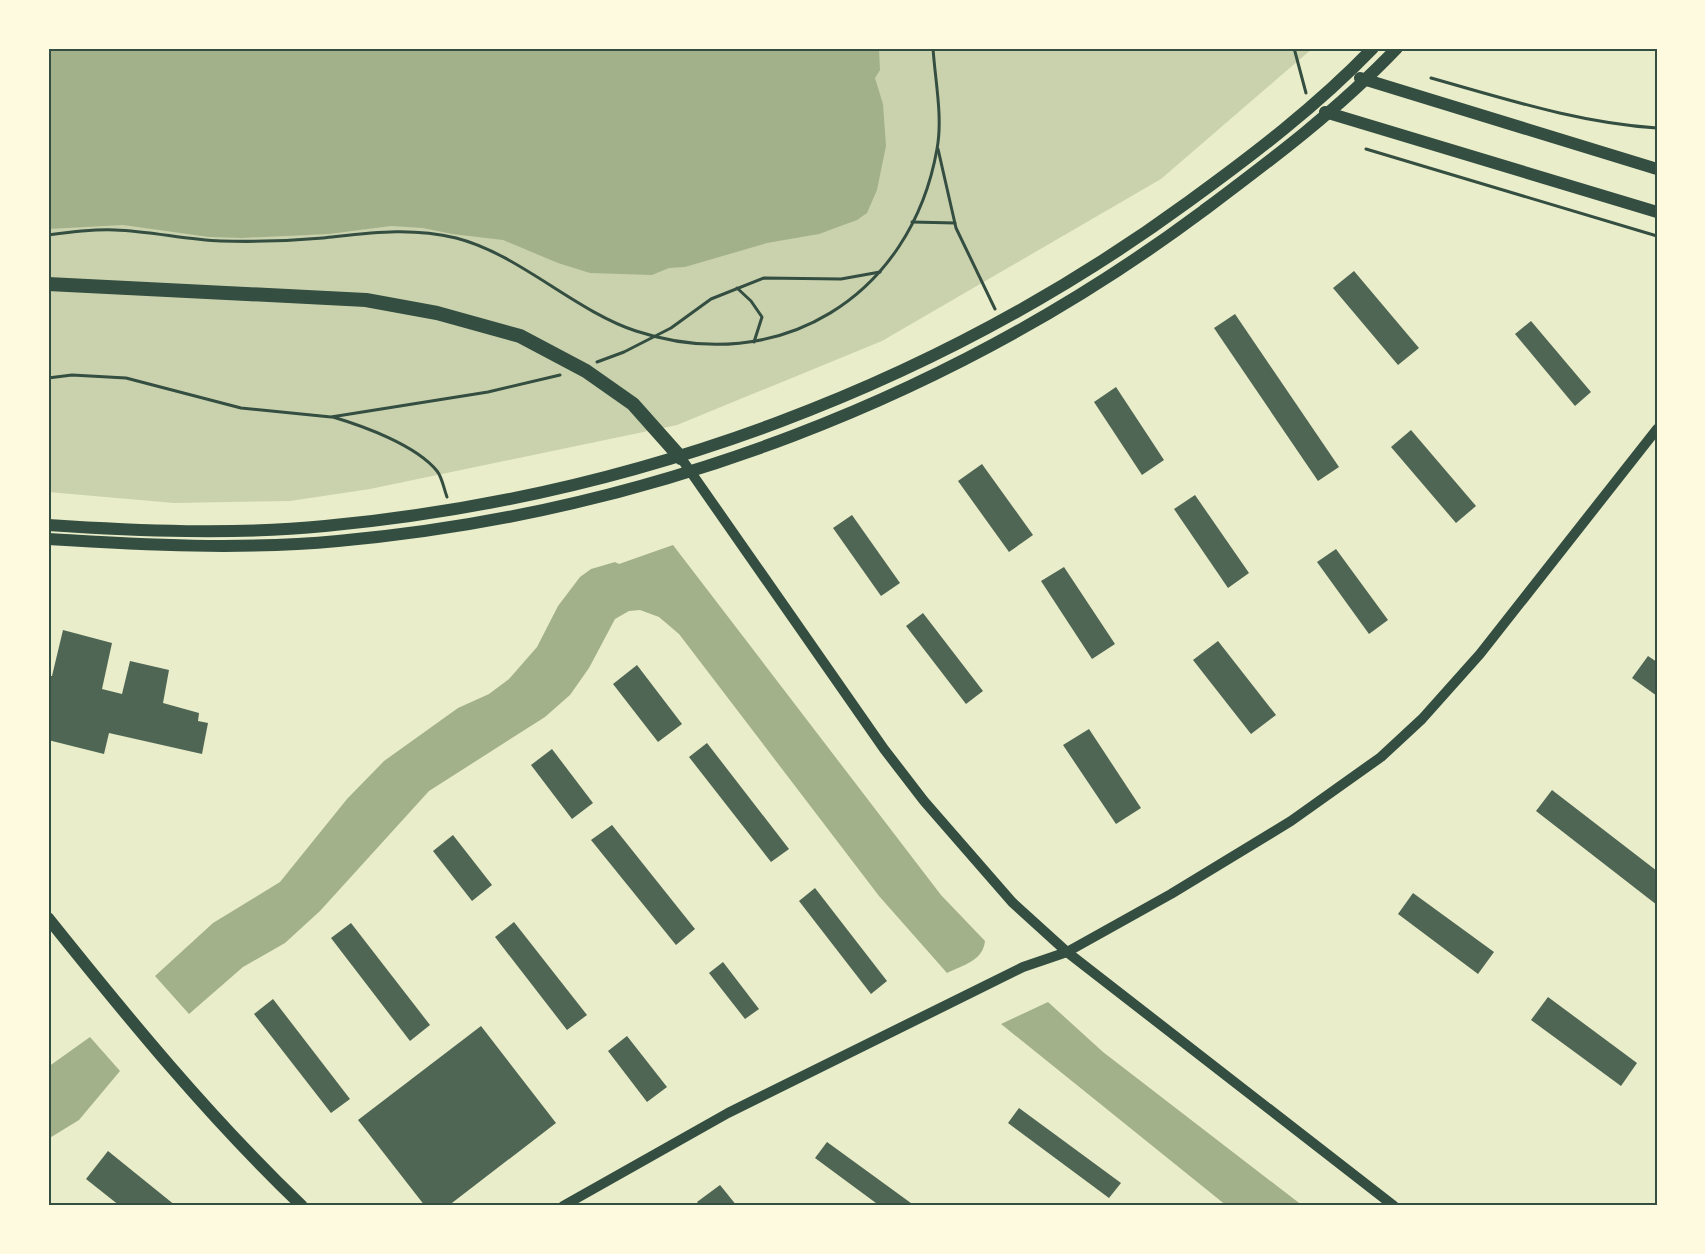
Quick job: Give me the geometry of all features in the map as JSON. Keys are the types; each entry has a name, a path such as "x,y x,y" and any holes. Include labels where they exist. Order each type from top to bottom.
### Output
{"highway":[{"path":"48,284 366,300 437,312 520,336 586,371 633,404 681,458"}],"main road":[{"path":"48,525 224,530 323,526 452,509 517,497 681,458 856,393 1001,322 1083,274 1154,227 1310,107 1373,48"},
{"path":"48,539 237,546 336,542 428,531 531,513 694,472 865,407 948,369 1035,324 1100,284 1168,237 1330,114 1397,48"},
{"path":"1347,74 1657,169"},
{"path":"1310,107 1657,212"},
{"path":"48,918 149,1042 250,1157 302,1206"}],"street":[{"path":"563,1206 728,1113 1023,967 1067,952 1171,894 1281,827 1382,757 1422,719 1480,654 1657,429"},
{"path":"681,458 694,472 884,749 924,801 1012,902 1067,952 1394,1206"}],"path":[{"path":"48,234 117,230 219,241 311,238 386,230 425,232 460,239 491,252 631,330 670,342 704,346 753,342 791,334 828,317 880,272 912,222 921,204 937,148 938,106 933,48"},
{"path":"1294,48 1310,107"},
{"path":"1431,78 1567,116 1615,125 1657,128"},
{"path":"937,148 955,223 1001,322"},
{"path":"1366,149 1657,236"},
{"path":"912,222 955,223"},
{"path":"592,363 624,352 671,327 711,299 764,278 841,279 880,272"},
{"path":"737,288 752,301 762,317 753,342"},
{"path":"331,417 488,392 569,372"},
{"path":"48,378 72,375 126,378 241,408 331,417 365,427 415,454 437,471 452,509"}],"shaded area":[{"path":"48,48 1313,48 1161,179 882,341 677,425 370,489 290,501 174,503 48,492"},
{"path":"48,48 879,48 880,70 875,78 883,104 886,146 877,190 867,213 857,220 819,234 767,243 685,267 669,268 652,275 590,273 558,263 503,240 423,228 391,226 329,234 242,238 209,237 123,225 48,229"},
{"path":"673,545 941,895 985,941 976,958 947,973 879,896 679,634 659,617 640,610 629,611 615,619 589,668 570,695 545,717 429,791 320,911 285,943 243,967 189,1014 155,976 213,923 280,882 347,799 384,761 458,708 489,694 509,679 537,647 558,606 580,577 591,569 615,562 619,564"},
{"path":"1048,1002 1103,1052 1303,1206 1227,1206 1001,1024"},
{"path":"90,1037 120,1071 79,1120 48,1139 48,1067"}],"building":[{"path":"1354,271 1419,348 1398,365 1333,288"},
{"path":"1235,314 1339,467 1318,481 1214,328"},
{"path":"1531,321 1591,392 1575,406 1515,334"},
{"path":"1116,387 1164,460 1142,475 1094,402"},
{"path":"1411,430 1476,506 1456,523 1391,447"},
{"path":"982,464 1033,535 1009,552 958,481"},
{"path":"1195,495 1249,573 1228,588 1174,509"},
{"path":"852,515 900,583 881,596 833,528"},
{"path":"1336,549 1388,620 1369,634 1317,562"},
{"path":"1064,567 1115,644 1092,659 1041,581"},
{"path":"923,613 983,691 966,704 906,626"},
{"path":"63,630 112,643 102,689 122,694 130,661 169,670 163,703 199,713 198,721 208,723 202,754 109,733 104,754 48,740 48,676 52,676"},
{"path":"1218,641 1276,715 1251,734 1193,660"},
{"path":"1648,656 1657,662 1657,696 1632,678"},
{"path":"637,665 682,724 658,742 613,684"},
{"path":"1089,729 1141,808 1116,824 1063,745"},
{"path":"707,743 789,849 771,862 689,757"},
{"path":"552,749 593,803 572,819 531,765"},
{"path":"1552,790 1657,871 1657,905 1536,811"},
{"path":"612,825 695,929 676,945 591,840"},
{"path":"453,835 492,885 472,901 433,851"},
{"path":"815,888 887,981 871,994 799,901"},
{"path":"1413,893 1494,952 1478,974 1398,914"},
{"path":"514,922 587,1015 567,1030 495,937"},
{"path":"351,923 430,1025 410,1041 331,938"},
{"path":"723,962 759,1009 745,1019 709,973"},
{"path":"1548,997 1637,1063 1621,1086 1531,1020"},
{"path":"273,999 350,1099 331,1113 254,1014"},
{"path":"481,1026 556,1123 448,1206 425,1206 358,1120"},
{"path":"627,1036 667,1087 647,1102 608,1051"},
{"path":"1019,1108 1121,1183 1109,1198 1008,1123"},
{"path":"827,1142 915,1206 880,1206 815,1158"},
{"path":"108,1151 176,1206 120,1206 86,1179"},
{"path":"720,1185 737,1206 700,1206 697,1202"}]}
